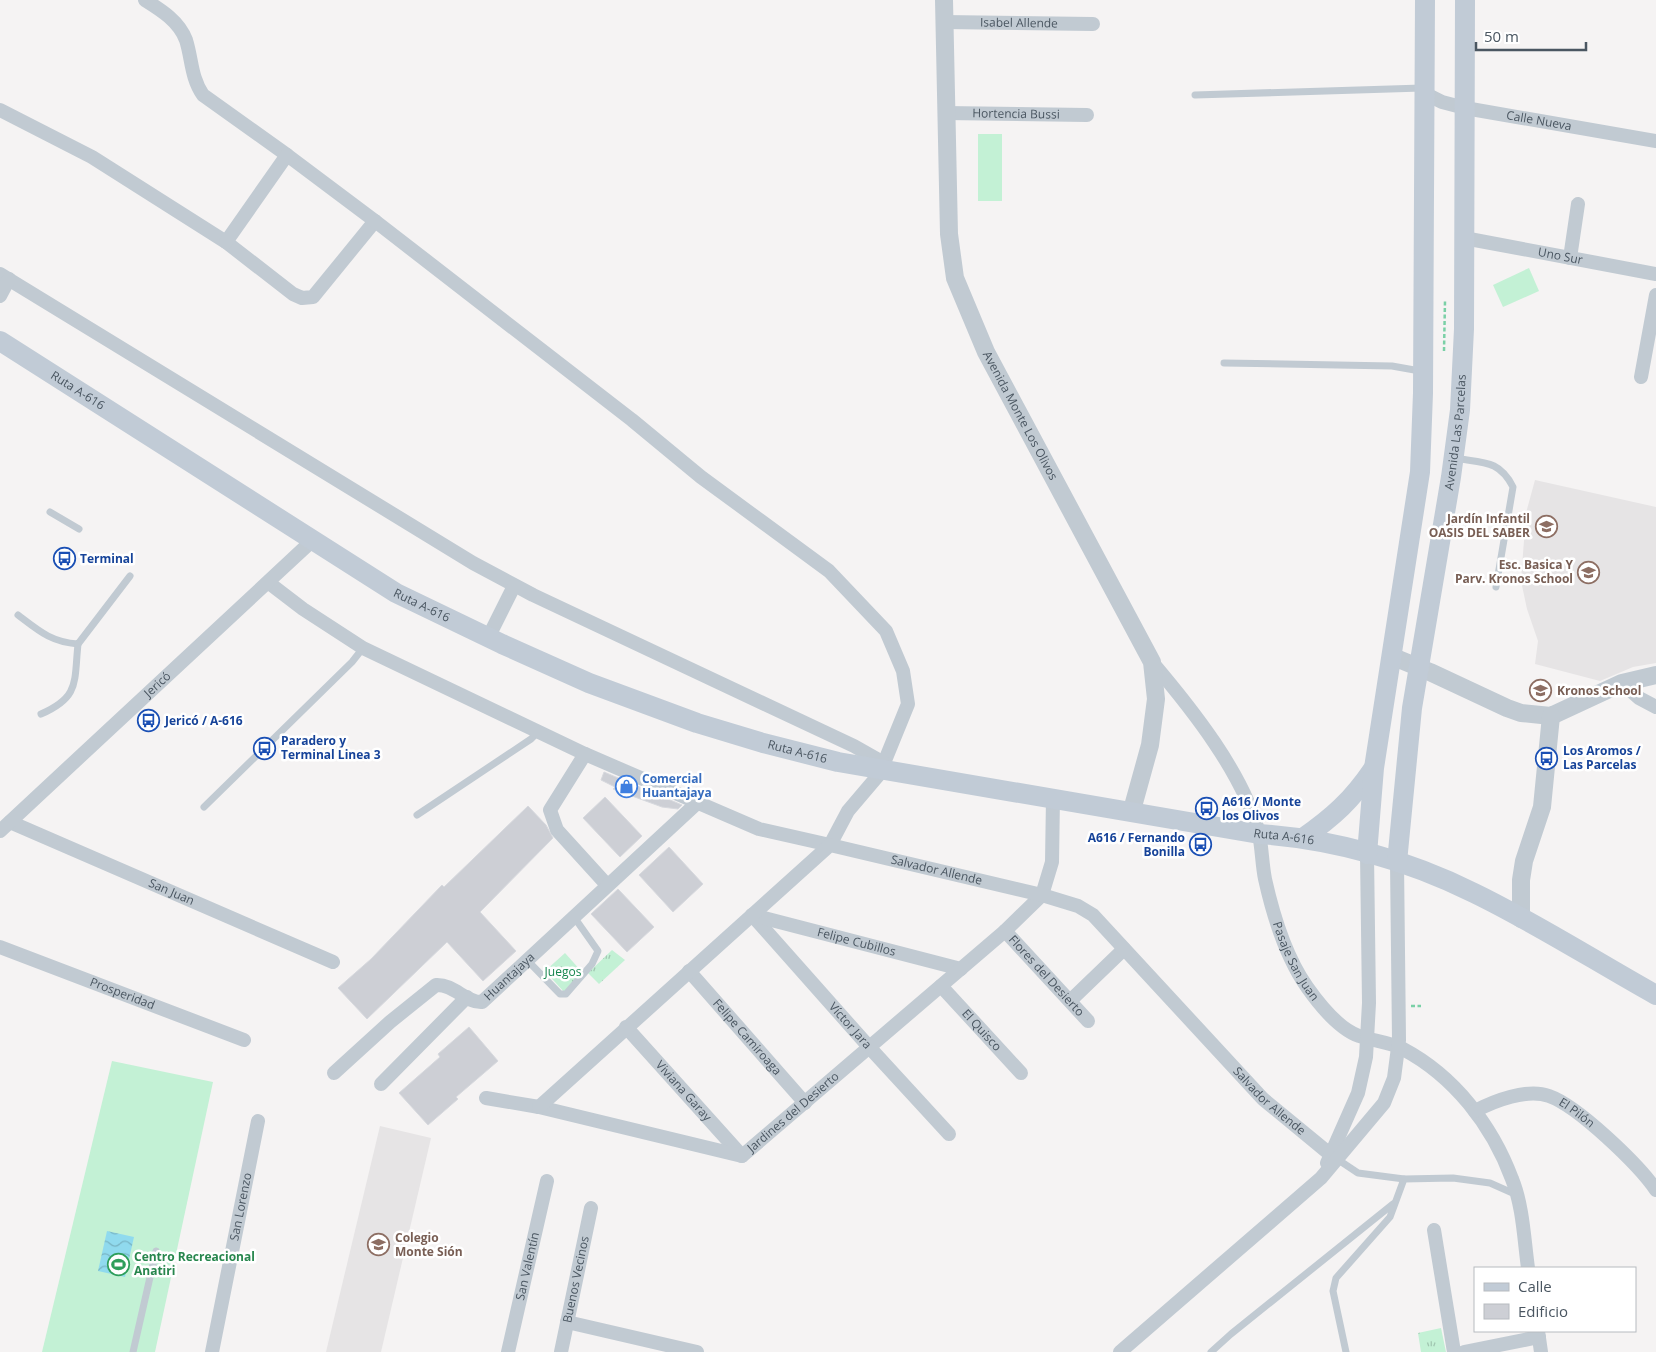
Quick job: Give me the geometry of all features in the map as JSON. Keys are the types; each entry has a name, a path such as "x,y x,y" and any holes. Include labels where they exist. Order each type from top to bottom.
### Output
{"main road":[{"path":"1367,854 1374,768 1420,472 1423,372 1425,0"},
{"name":"Avenida Las Parcelas","path":"1397,862 1407,751 1418,667 1454,458 1463,370 1465,0"},
{"name":"Ruta A-616","path":"0,341 396,592 488,638 589,682 697,723 763,744 1258,834 1303,838 1397,862 1473,892 1656,995"},
{"path":"1303,838 1331,819 1355,796 1374,768"}],"street":[{"path":"145,0 166,14 181,31 185,39 195,84 203,95 376,221 701,477 829,571 886,631 903,671 908,704 883,767 848,811 830,845 626,1026 539,1107"},
{"name":"Avenida Monte Los Olivos","path":"944,0 945,113 950,249 955,278 986,352 1152,662 1156,699 1150,745 1132,810"},
{"name":"Isabel Allende","path":"944,22 1094,24"},
{"name":"Calle Nueva","path":"1424,90 1442,102 1465,108 1656,141"},
{"path":"0,110 92,157 226,242 293,294 302,298 313,297 376,221"},
{"name":"Hortencia Bussi","path":"945,113 1087,115"},
{"path":"226,242 287,155"},
{"path":"1570,258 1578,204"},
{"name":"Uno Sur","path":"1464,238 1656,274"},
{"path":"0,296 5,276 473,564 514,586 854,746 883,767"},
{"path":"1642,377 1656,295"},
{"name":"Jericó","path":"5,827 269,583 314,539"},
{"path":"269,583 303,609 363,648 585,754 696,804 759,829 830,845"},
{"path":"488,638 514,586"},
{"path":"1391,656 1507,708 1521,713 1550,716 1622,683 1656,676"},
{"name":"Pasaje San Juan","path":"1152,662 1182,697 1242,790 1258,834 1265,878 1278,924 1295,966 1307,987 1344,1027 1368,1038 1399,1047 1437,1071 1475,1110 1499,1149 1513,1179 1528,1267"},
{"path":"1622,683 1634,694 1656,707"},
{"path":"1521,919 1521,880 1524,861 1542,807 1550,716"},
{"path":"585,754 550,810 556,830 606,886"},
{"path":"1042,895 1052,862 1053,798"},
{"name":"Huantajaya","path":"334,1073 390,1022 436,985 449,986 476,1002 482,1002 696,804"},
{"name":"San Juan","path":"5,827 333,962"},
{"name":"Salvador Allende","path":"830,845 1042,895 1086,910 1263,1100 1334,1157"},
{"path":"1120,1352 1321,1178 1334,1157 1358,1093 1368,1038 1367,854"},
{"path":"1334,1157 1382,1107 1394,1078 1399,1047 1397,862"},
{"name":"Jardines del Desierto","path":"486,1098 539,1107 742,1156 1005,931 1042,895"},
{"name":"Felipe Cubillos","path":"752,914 961,969"},
{"name":"Víctor Jara","path":"752,914 949,1134"},
{"name":"Flores del Desierto","path":"1005,931 1071,1000 1088,1021"},
{"name":"Prosperidad","path":"0,947 244,1040"},
{"path":"1071,1000 1124,949"},
{"name":"Felipe Camiroaga","path":"689,971 805,1103"},
{"name":"El Quisco","path":"941,986 1022,1074"},
{"path":"381,1084 468,997"},
{"name":"Viviana Garay","path":"626,1026 742,1156"},
{"name":"El Pilón","path":"1475,1110 1497,1100 1524,1095 1549,1096 1585,1119 1622,1151 1656,1190"},
{"name":"San Lorenzo","path":"212,1352 258,1121"},
{"name":"San Valentín","path":"508,1352 547,1181"},
{"name":"Buenos Vecinos","path":"561,1352 591,1208"},
{"path":"1434,1230 1454,1352"},
{"path":"567,1322 667,1348 697,1352"},
{"path":"1464,1352 1538,1334 1541,1352"}],"lane":[{"path":"1195,95 1424,90"},
{"path":"1224,363 1392,366 1423,372"},
{"path":"1454,458 1500,468 1506,473 1513,487 1496,587"},
{"path":"50,512 79,529"},
{"path":"41,714 60,706 75,685 78,644 130,576"},
{"path":"18,615 44,635 60,643 78,644"},
{"path":"204,807 352,662 363,648"},
{"path":"417,815 539,732"},
{"path":"527,960 560,994 566,994 575,986 592,964 598,951 573,916"},
{"path":"1334,1157 1358,1172 1404,1179 1453,1178 1490,1183 1517,1195"},
{"path":"1346,1352 1333,1291 1336,1278 1390,1217 1393,1204 1404,1179"},
{"path":"1211,1352 1393,1204"},
{"path":"132,1352 156,1251"}],"shaded area":[{"name":"Esc. Basica Y Parv. Kronos School","path":"1535,480 1656,507 1656,663 1633,667 1600,681 1535,664 1538,641 1527,609 1521,581 1526,513"},
{"name":"Colegio Monte Sión","path":"380,1126 431,1138 381,1352 326,1352"}],"green space":[{"path":"978,134 1002,134 1002,201 978,201"},
{"path":"1529,268 1539,291 1503,307 1493,285"},
{"name":"Juegos","path":"612,950 625,960 599,984 588,973"},
{"name":"Juegos","path":"565,953 582,972 564,992 545,971"},
{"name":"Centro Recreacional Anatiri","path":"112,1061 213,1082 155,1352 42,1352"},
{"path":"1441,1328 1446,1352 1421,1352 1418,1333"}],"water":[{"path":"107,1231 134,1237 125,1277 98,1271"}],"building":[{"name":"Comercial Huantajaya","path":"604,772 682,805 678,809 662,807 613,789 615,787 601,780"},
{"path":"605,797 642,836 620,857 583,818"},
{"path":"528,806 546,825 553,838 480,912 516,951 483,981 447,942 367,1019 338,988 371,959 442,885 444,887"},
{"path":"669,847 703,884 673,912 639,875"},
{"path":"618,889 654,927 627,952 591,914"},
{"path":"469,1027 498,1061 456,1097 458,1099 428,1125 399,1093 440,1057 438,1054"}],"place":[{"name":"Jardín Infantil OASIS DEL SABER","path":"1546,526"},
{"name":"Terminal","path":"64,559"},
{"name":"Esc. Basica Y Parv. Kronos School","path":"1589,572"},
{"name":"Kronos School","path":"1541,691"},
{"name":"Jericó / A-616","path":"149,721"},
{"name":"Paradero y Terminal Linea 3","path":"265,748"},
{"name":"Los Aromos / Las Parcelas","path":"1547,758"},
{"name":"Comercial Huantajaya","path":"626,786"},
{"name":"A616 / Monte los Olivos","path":"1206,809"},
{"name":"A616 / Fernando Bonilla","path":"1201,845"},
{"name":"Colegio Monte Sión","path":"379,1245"},
{"name":"Centro Recreacional Anatiri","path":"118,1264"}]}
